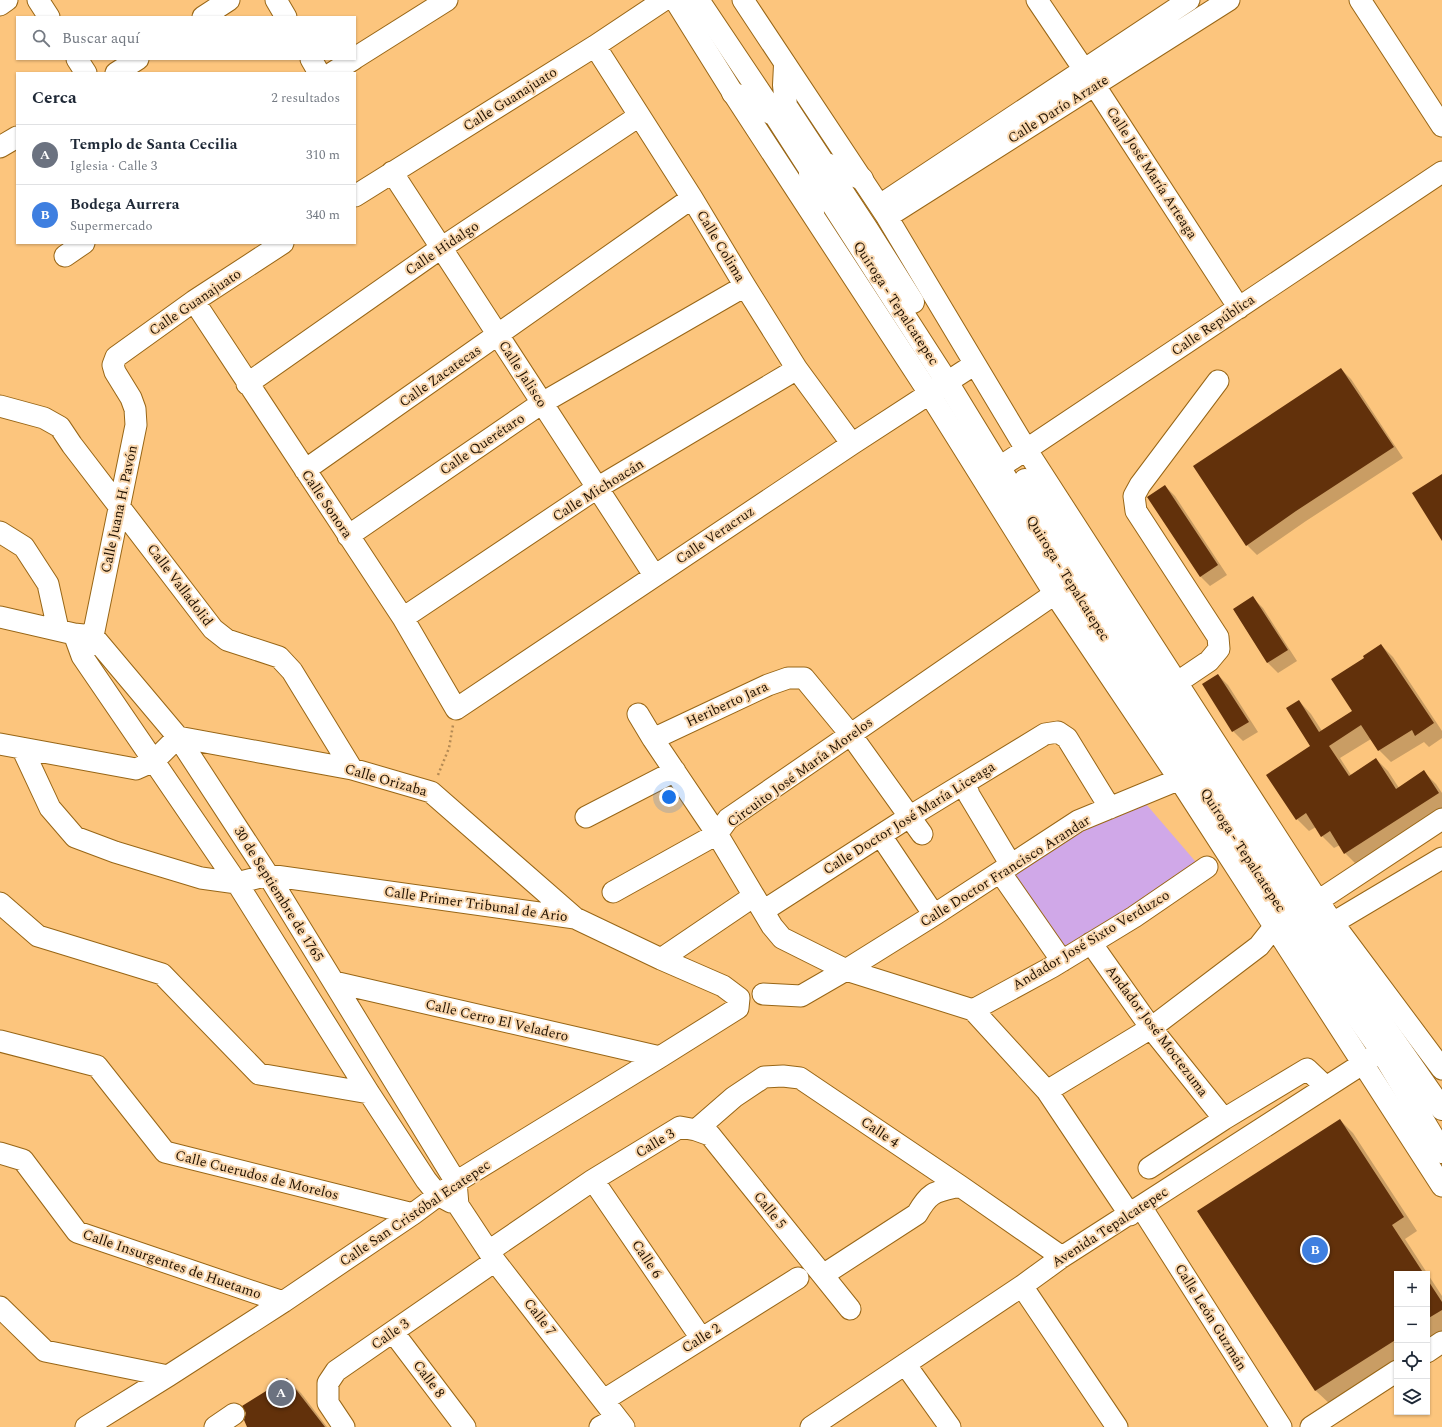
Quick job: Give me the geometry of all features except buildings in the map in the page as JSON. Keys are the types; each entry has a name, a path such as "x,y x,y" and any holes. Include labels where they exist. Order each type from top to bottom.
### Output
{"main road":[{"name":"Quiroga - Tepalcatepec","path":"717,0 781,111 952,378 1005,464 1303,924"},
{"name":"Quiroga - Tepalcatepec","path":"683,2 781,111"},
{"path":"733,93 781,111 785,64"},
{"path":"813,213 817,167 843,170 862,180"},
{"name":"Quiroga - Tepalcatepec","path":"1005,464 1062,588 1155,697 1185,776 1398,1042 1442,1109"},
{"name":"Quiroga - Tepalcatepec","path":"1398,1042 1442,1152"}],"street":[{"path":"0,5 7,0"},
{"path":"38,0 48,16"},
{"path":"205,16 229,0"},
{"path":"276,0 285,16"},
{"path":"356,58 447,0"},
{"path":"743,0 883,211 952,378"},
{"name":"Calle José María Arteaga","path":"1037,0 1090,78 1239,308"},
{"name":"Calle Darío Arzate","path":"1090,78 1188,0"},
{"name":"Calle Darío Arzate","path":"883,211 1090,78 1229,0"},
{"path":"1360,0 1442,126"},
{"path":"683,2 733,93 813,213 952,378 1005,464"},
{"name":"Calle Guanajuato","path":"356,195 595,46 683,2"},
{"name":"Calle Colima","path":"595,46 692,198 797,369 852,444"},
{"path":"78,60 85,72"},
{"path":"118,72 136,60"},
{"path":"312,60 318,72"},
{"path":"334,72 353,60"},
{"name":"Calle Hidalgo","path":"247,384 441,248 639,116"},
{"path":"0,148 16,138"},
{"name":"Calle Jalisco","path":"392,172 654,575"},
{"name":"Calle República","path":"1005,464 1442,172"},
{"name":"Calle Zacatecas","path":"305,470 692,198"},
{"path":"66,256 83,244"},
{"name":"Calle Guanajuato","path":"113,365 116,357 194,301 281,244"},
{"name":"Calle Querétaro","path":"348,536 542,403 745,286"},
{"name":"Calle Sonora","path":"194,301 247,384 403,618 456,709"},
{"name":"Calle Juana H. Pavón","path":"75,633 120,506 136,425 135,409 131,398 115,372 113,365"},
{"name":"Calle Michoacán","path":"403,618 598,488 797,369"},
{"name":"Calle Veracruz","path":"456,709 654,575 952,378"},
{"path":"1155,697 1209,661 1219,650 1218,637 1136,511 1134,496 1140,485 1218,381"},
{"name":"Calle Valladolid","path":"0,406 44,418 60,427 72,445 213,629 228,640 279,657 292,670 352,769"},
{"path":"0,532 24,547 48,584 75,633 82,656 237,883 369,1093 426,1180 438,1196 458,1205"},
{"name":"Circuito José María Morelos","path":"973,1010 846,970 782,938 772,926 717,834 728,819 1062,588"},
{"path":"0,617 75,633"},
{"name":"30 de Septiembre de 1765","path":"75,633 178,737 268,875 456,1182"},
{"name":"Heriberto Jara","path":"653,739 768,685 788,678 804,678 851,735"},
{"path":"613,892 717,834 653,739 638,714"},
{"name":"Calle Doctor José María Liceaga","path":"661,959 881,836 1046,734 1058,732 1067,738 1110,808"},
{"path":"851,735 922,834"},
{"path":"0,744 136,768 154,761 178,737"},
{"name":"Calle Orizaba","path":"178,737 352,769 431,792 575,918"},
{"path":"22,748 50,808 75,837 115,852 201,878 237,883 268,875"},
{"path":"586,817 675,771"},
{"name":"Calle Doctor Francisco Arandar","path":"763,994 801,996 846,970 934,915 1078,821 1185,776"},
{"path":"966,784 969,795 1057,964"},
{"path":"1303,924 1442,819"},
{"path":"881,836 934,915"},
{"path":"1047,1091 1151,1028 1259,946 1442,858"},
{"name":"Andador José Sixto Verduzco","path":"973,1010 1057,964 1134,917 1207,867"},
{"name":"Calle Primer Tribunal de Ario","path":"268,875 575,918 661,959 723,986 738,998"},
{"path":"0,903 38,936 162,974 259,1074 369,1093"},
{"path":"1303,924 1398,1042 1442,1069"},
{"path":"1303,924 1362,1064 1442,1186"},
{"name":"Andador José Moctezuma","path":"1091,943 1151,1028 1224,1119"},
{"name":"Calle Cerro El Veladero","path":"334,982 660,1057"},
{"name":"Calle San Cristóbal Ecatepec","path":"86,1427 283,1302 413,1214 456,1182 738,1008 738,998"},
{"path":"973,1010 1047,1091 1135,1211"},
{"name":"Calle Cuerudos de Morelos","path":"0,1041 97,1066 165,1152 413,1214"},
{"name":"Avenida Tepalcatepec","path":"810,1427 1022,1286 1062,1257 1398,1042"},
{"path":"1149,1168 1224,1119 1307,1069 1326,1087"},
{"name":"Calle 4","path":"688,1129 764,1077 783,1076 800,1078 1062,1257"},
{"name":"Calle 3","path":"344,1427 328,1403 328,1383 336,1371 393,1332 593,1180 688,1129"},
{"name":"Calle 5","path":"688,1129 710,1135 850,1309"},
{"name":"Calle Insurgentes de Huetamo","path":"0,1154 23,1160 77,1232 283,1302"},
{"name":"Calle 6","path":"593,1180 700,1338"},
{"name":"Calle 7","path":"456,1182 458,1205 492,1256 604,1400 614,1424"},
{"path":"823,1275 917,1214 924,1202 934,1192 960,1186"},
{"name":"Calle León Guzmán","path":"1135,1211 1281,1427"},
{"name":"Calle 2","path":"604,1400 700,1338 798,1278"},
{"path":"1022,1286 1117,1427"},
{"path":"0,1306 46,1351 168,1376"},
{"name":"Calle 8","path":"393,1332 465,1427"},
{"path":"1430,1350 1442,1342"},
{"path":"905,1364 950,1427"},
{"path":"1311,1427 1394,1373"},
{"path":"215,1427 234,1414"}],"path":[{"path":"431,792 449,748 456,709"}],"shaded area":[{"path":"1140,797 1201,868 1063,959 1002,872"}],"place":[{"name":"Bodega Aurrera","path":"1315,1250"},
{"name":"Templo de Santa Cecilia","path":"281,1393"}]}
